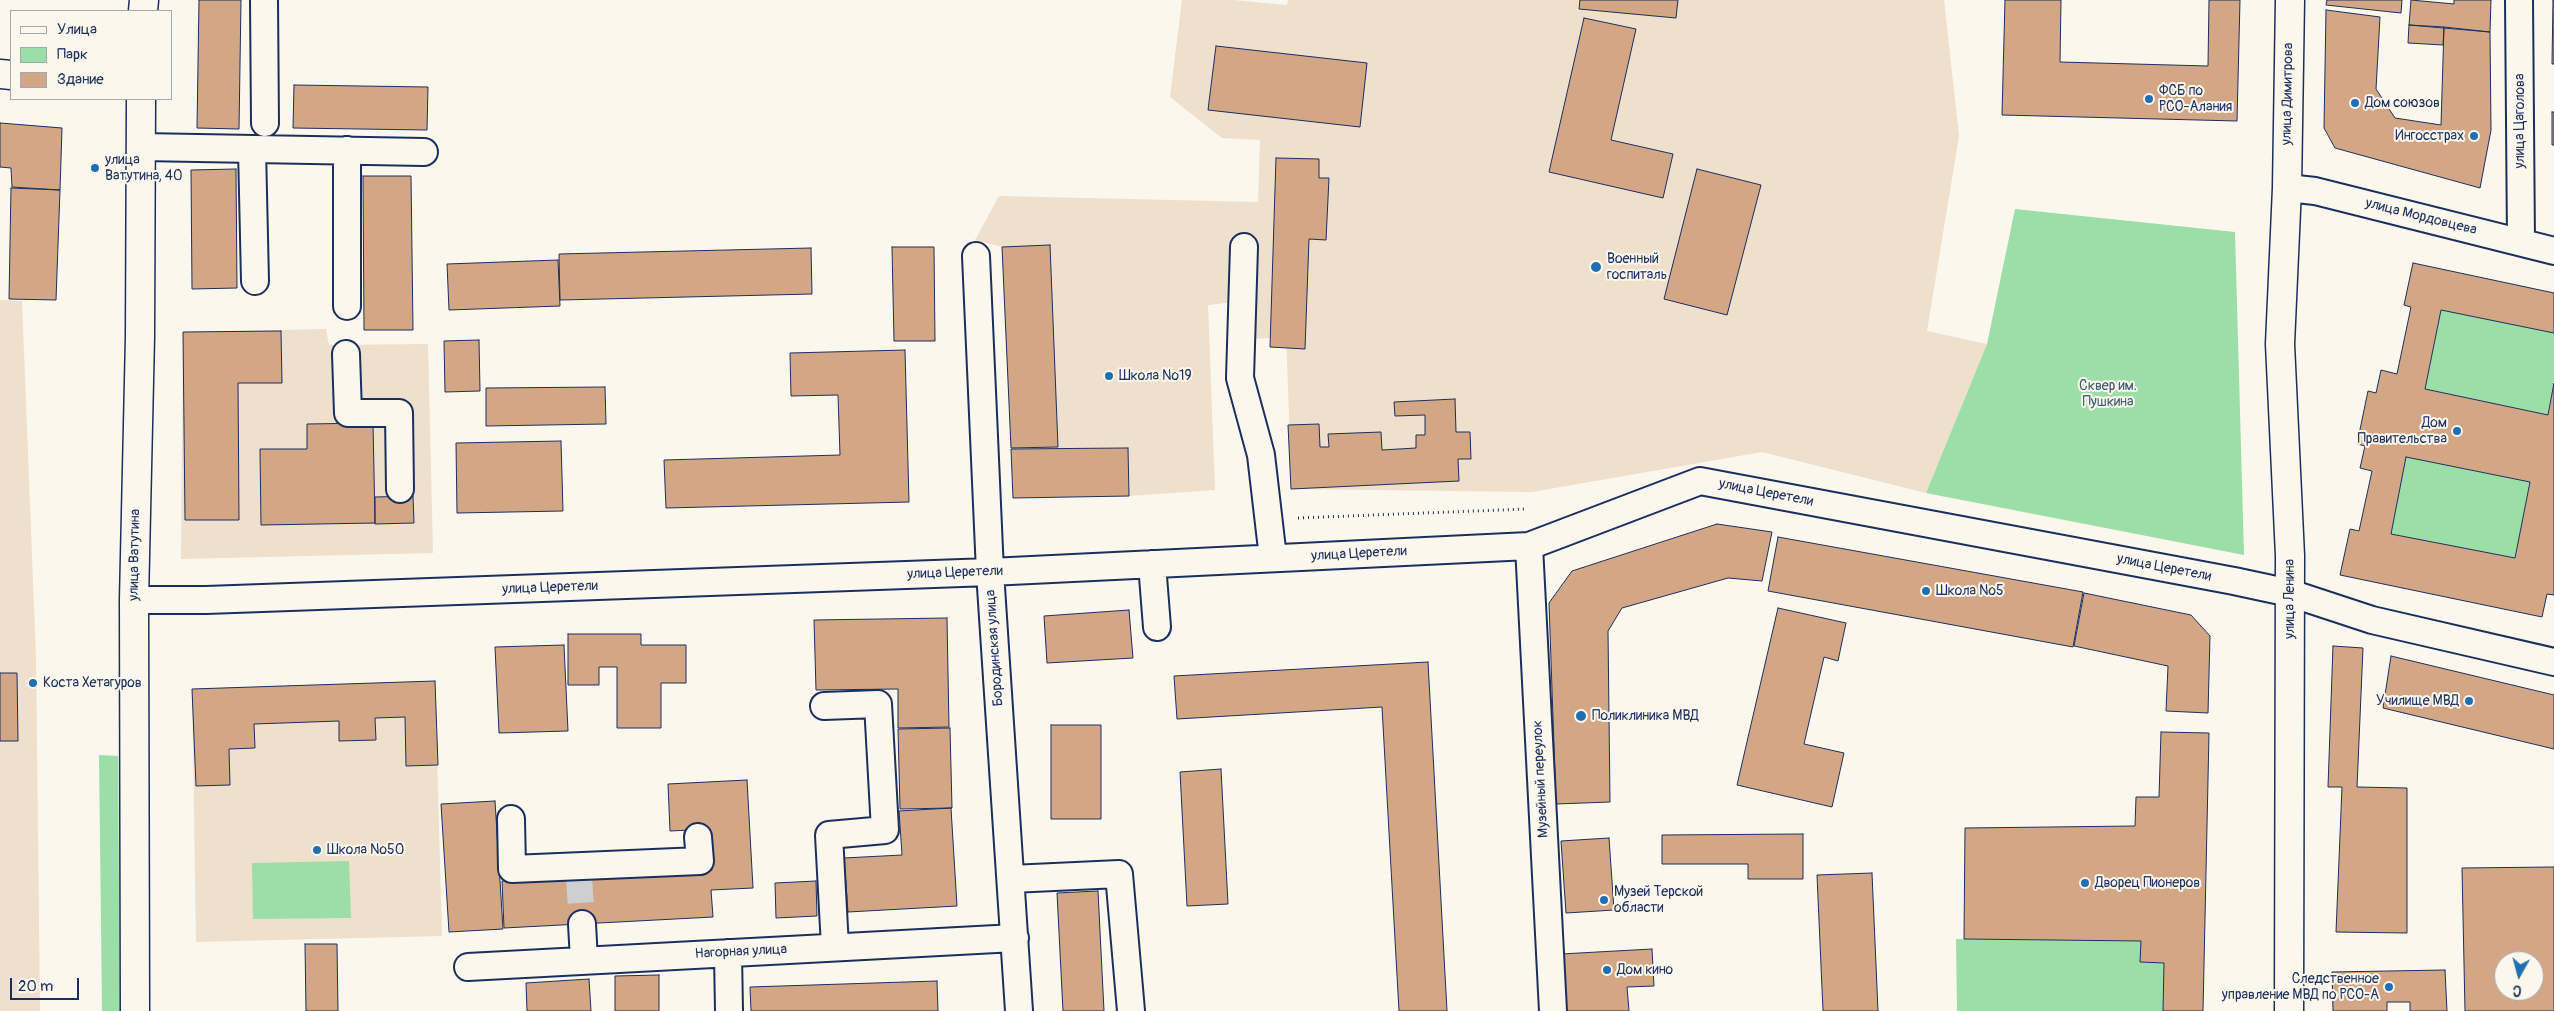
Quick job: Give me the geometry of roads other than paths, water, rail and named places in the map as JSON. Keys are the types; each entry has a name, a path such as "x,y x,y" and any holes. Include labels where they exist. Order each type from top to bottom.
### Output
{"main road":[{"name":"улица Димитрова","path":"2287,188 2290,0"},
{"name":"улица Ватутина","path":"135,1011 134,600 140,337 141,100"},
{"name":"улица Ленина","path":"2287,188 2280,344 2290,556 2289,1011"}],"street":[{"path":"264,0 265,124"},
{"name":"улица Цаголова","path":"2519,0 2521,242"},
{"path":"141,146 424,152"},
{"path":"252,149 255,281"},
{"path":"347,150 347,306"},
{"name":"улица Мордовцева","path":"2287,188 2315,191 2554,251"},
{"path":"1244,247 1240,378 1261,455 1273,558"},
{"name":"Бородинская улица","path":"976,256 990,572 1020,1011"},
{"path":"346,354 348,413 399,413 400,490"},
{"name":"улица Церетели","path":"134,600 206,600 990,572 1529,546 1700,481 2290,593 2372,620 2554,662"},
{"name":"Музейный переулок","path":"1529,546 1553,1011"},
{"path":"1152,564 1157,627"},
{"path":"824,706 878,704 885,830 829,835 835,948"},
{"path":"511,819 512,870 579,872 700,861 698,837"},
{"path":"1011,879 1119,874 1131,1011"},
{"path":"582,924 584,960"},
{"name":"Нагорная улица","path":"468,967 1015,938"},
{"path":"728,953 729,1011"}],"tunnel":[{"path":"579,877 582,924"}],"place":[{"name":"ФСБ по РСО-Алания","path":"2149,99"},
{"name":"Дом союзов","path":"2355,103"},
{"name":"Ингосстрах","path":"2474,136"},
{"name":"улица Ватутина, 40","path":"95,168"},
{"name":"Военный госпиталь","path":"1596,267"},
{"name":"Школа №19","path":"1109,376"},
{"name":"Дом Правительства","path":"2457,431"},
{"name":"Школа №5","path":"1926,591"},
{"name":"Коста Хетагуров","path":"33,683"},
{"name":"Училище МВД","path":"2469,701"},
{"name":"Поликлиника МВД","path":"1581,716"},
{"name":"Школа №50","path":"317,850"},
{"name":"Дворец Пионеров","path":"2085,883"},
{"name":"Музей Терской области","path":"1604,900"},
{"name":"Дом кино","path":"1607,970"},
{"name":"Следственное управление МВД по РСО-А","path":"2389,987"}],"park label":[{"name":"Сквер им. Пушкина","path":"2108,394"}]}
